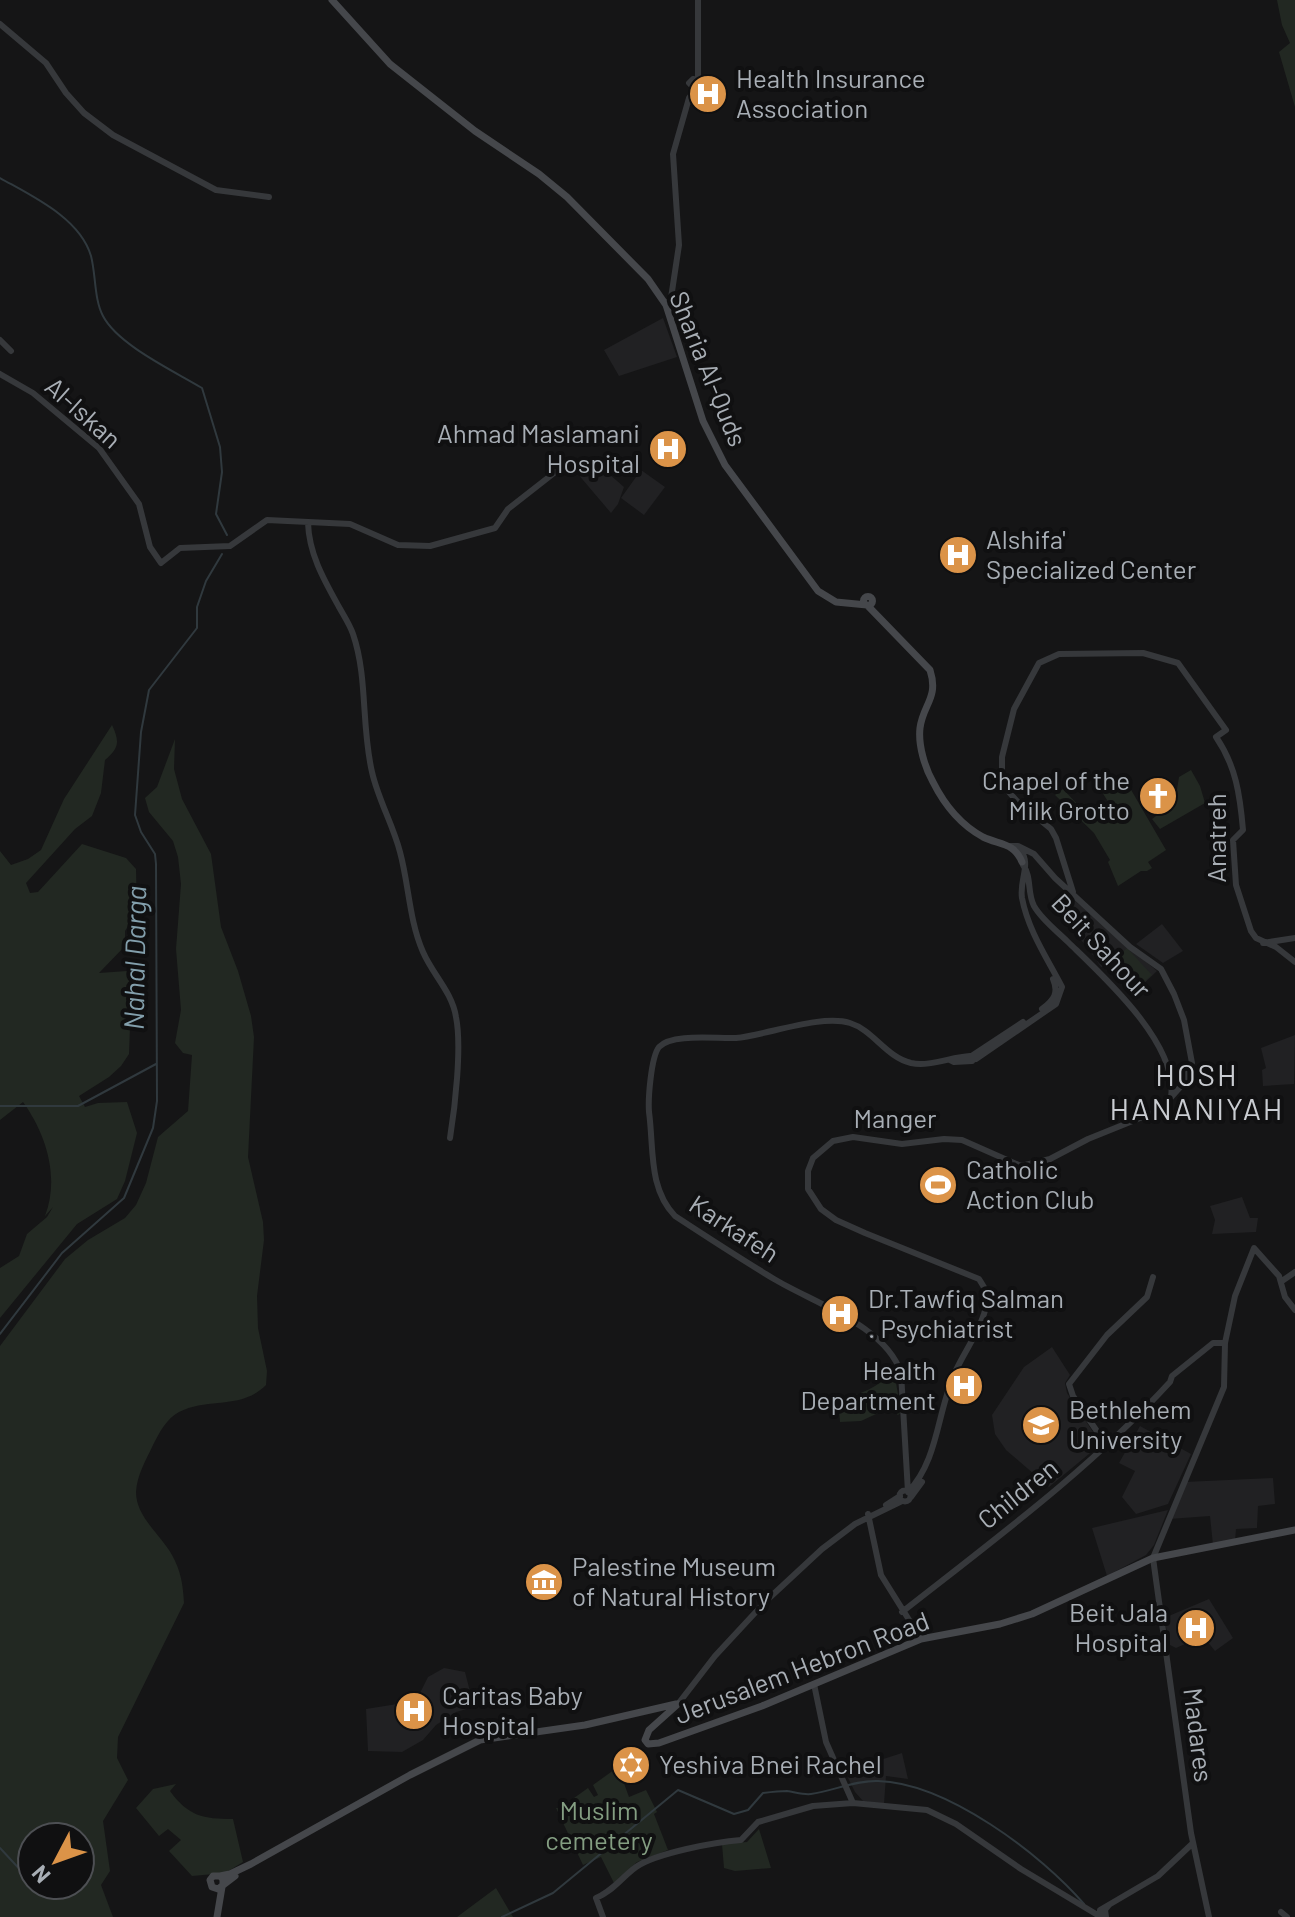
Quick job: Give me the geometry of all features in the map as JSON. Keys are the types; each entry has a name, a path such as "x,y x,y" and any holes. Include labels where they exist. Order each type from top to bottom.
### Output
{"main road":[{"name":"Sharia Al-Quds","path":"332,0 390,64 475,131 567,197 648,279 666,305 703,421 725,465 818,591 836,602 867,601 930,670 934,682 933,697 920,731 932,781 954,814 970,828 984,838 1015,846"},
{"path":"1015,846 1023,862"},
{"name":"Jerusalem Hebron Road","path":"678,1704 647,1732 645,1740 648,1744 665,1741 762,1706 921,1639 1000,1624 1032,1614 1153,1558 1295,1530"},
{"path":"220,1892 211,1885 211,1878 228,1875 251,1864 480,1740 585,1725 678,1704"},
{"path":"220,1892 251,1864"},
{"path":"219,1917 223,1879 220,1876"}],"street":[{"path":"666,305 671,298 679,245 673,154 692,87 699,84 698,0"},
{"path":"0,24 46,63 84,113 113,135 216,190 269,197"},
{"path":"0,340 11,351"},
{"name":"Al-Iskan","path":"0,374 33,393 99,448 139,504 150,547 161,563 180,548 230,546 267,520 350,524 398,545 430,546 495,528 508,509 563,466"},
{"path":"308,523 312,552 353,632 363,676 363,721 367,749 373,776 402,858 415,929 456,1014 454,1109 450,1138"},
{"name":"Anatreh","path":"1073,892 1051,829 1016,800 1008,791 1002,775 1002,757 1018,698 1039,663 1059,654 1103,656 1143,653 1178,663 1226,730 1216,737 1232,766 1241,796 1243,830 1233,840 1234,873 1251,931 1263,943"},
{"path":"1015,846 1034,854 1055,878 1073,892"},
{"path":"1023,862 1034,854"},
{"name":"Karkafeh","path":"903,1494 906,1472 904,1398 897,1361 887,1349 844,1316 772,1278 675,1216 663,1202 654,1174 648,1105 654,1057 660,1046 675,1039 754,1036 803,1025 848,1022 909,1062 954,1062 973,1058 1042,1010 1056,995 1057,987 1022,914 1019,881 1023,862"},
{"name":"Beit Sahour","path":"1023,862 1033,905 1121,994 1150,1033 1167,1066 1172,1082 1171,1097"},
{"name":"Manger","path":"903,1494 926,1470 948,1391 980,1322 987,1304 987,1292 979,1279 836,1220 821,1209 808,1189 808,1171 813,1158 833,1141 843,1138 902,1144 958,1140 1021,1166 1050,1159 1088,1139 1138,1120 1155,1112 1171,1097 1183,1084 1192,1063 1184,1020 1161,969 1130,947 1073,892"},
{"path":"1263,943 1295,938"},
{"path":"1263,943 1276,947 1295,962"},
{"path":"1153,1558 1224,1387 1225,1343 1238,1285 1254,1248 1282,1281 1285,1297 1295,1310"},
{"path":"1282,1281 1295,1272"},
{"path":"1107,1446 1073,1396 1069,1384 1107,1335 1147,1297 1153,1277"},
{"name":"Children","path":"902,1612 1047,1499 1138,1418 1172,1376 1213,1343 1225,1343"},
{"name":"Manger","path":"903,1494 925,1477 948,1391"},
{"path":"906,1472 918,1481"},
{"path":"678,1704 715,1656 766,1601 836,1536 903,1494"},
{"path":"867,1517 903,1494"},
{"path":"867,1517 881,1575 921,1639"},
{"name":"Madares","path":"1153,1558 1191,1847"},
{"path":"814,1684 826,1742 853,1803"},
{"path":"603,1917 596,1898 609,1892 638,1865 697,1846 741,1840 758,1822 813,1806 853,1803 927,1810 956,1824 1021,1869 1102,1915 1114,1900 1158,1876 1191,1847"},
{"path":"1191,1833 1191,1847 1197,1857 1209,1917"}],"shaded area":[{"path":"663,318 677,357 619,376 604,350"},
{"path":"594,461 624,487 611,513 577,473 579,466"},
{"path":"641,470 665,487 644,515 621,498"},
{"path":"1073,899 1157,971 1135,992 1111,965 1101,967 1057,913"},
{"path":"1162,924 1183,951 1163,963 1136,944"},
{"path":"1295,1035 1294,1084 1263,1086 1262,1070 1266,1068 1261,1048"},
{"path":"1242,1197 1250,1218 1258,1218 1256,1232 1212,1234 1215,1220 1210,1206"},
{"name":"Bethlehem University","path":"1052,1347 1070,1375 1065,1383 1067,1393 1101,1444 1049,1487 1006,1450 995,1434 992,1415 1024,1367"},
{"path":"1140,1426 1191,1454 1168,1504 1136,1514 1122,1497 1135,1471 1119,1463"},
{"path":"1273,1478 1275,1504 1258,1506 1257,1528 1236,1529 1235,1541 1213,1545 1210,1516 1169,1519 1184,1482"},
{"path":"1168,1510 1154,1545 1146,1555 1107,1576 1092,1528"},
{"name":"Beit Jala Hospital","path":"1209,1599 1233,1638 1215,1651 1203,1636 1176,1648 1170,1645 1164,1618"},
{"name":"Caritas Baby Hospital","path":"444,1668 465,1672 474,1707 456,1712 436,1725 423,1740 402,1752 368,1751 366,1709 416,1701 428,1677"},
{"path":"902,1753 908,1779 886,1776 884,1804 863,1801 841,1764 877,1761"}],"green space":[{"path":"1277,0 1295,0 1295,107 1279,52 1290,43 1282,25"},
{"path":"112,725 117,744 105,760 101,793 92,816 75,829 26,883 30,893 38,892 82,844 126,858 136,869 137,912 125,931 125,946 99,973 127,971 137,982 138,1013 130,1027 129,1054 109,1077 79,1096 85,1107 98,1103 127,1102 137,1133 125,1181 117,1199 77,1224 0,1318 0,1268 19,1256 27,1234 47,1217 53,1207 45,1216 51,1171 44,1142 31,1114 23,1102 0,1120 0,851 11,865 41,850 64,799"},
{"path":"175,739 174,769 182,799 211,854 221,927 238,971 254,1037 248,1157 263,1222 264,1240 257,1296 258,1328 267,1371 266,1385 246,1398 201,1405 175,1415 158,1436 138,1480 136,1492 140,1510 175,1561 184,1603 118,1737 117,1758 128,1780 103,1821 110,1871 101,1885 113,1917 0,1917 0,1346 65,1259 88,1240 125,1218 136,1205 146,1183 158,1137 188,1111 192,1055 183,1053 175,1043 181,1010 176,949 181,884 178,857 173,841 149,812 145,798 157,787"},
{"path":"1191,770 1205,803 1160,829 1152,819 1175,802 1179,777"},
{"path":"1119,775 1130,788 1166,850 1148,862 1152,868 1141,871 1118,886 1108,862 1110,860 1094,833 1055,795 1063,789 1079,806 1084,803 1091,810 1097,806 1104,814 1112,808 1102,792"},
{"path":"1127,948 1152,975 1136,989 1111,963"},
{"path":"894,1371 901,1412 898,1415 889,1408 861,1421 840,1422 838,1398 868,1390"},
{"name":"Muslim cemetery","path":"618,1767 629,1797 646,1790 657,1812 654,1814 668,1850 637,1862 614,1883 601,1857 583,1865 556,1808 588,1788 594,1797 598,1795 593,1785"},
{"path":"176,1784 170,1791 190,1811 205,1817 233,1819 243,1862 225,1873 192,1876 169,1851 181,1840 168,1829 159,1836 136,1808 153,1789"},
{"path":"759,1829 771,1868 735,1871 724,1868 722,1844 747,1842"},
{"path":"496,1888 513,1917 457,1917"}],"waterway":[{"name":"Nahal Darga","path":"0,178 40,201 77,230 91,256 98,302 110,327 134,347 202,388 220,447 222,472 216,514 227,535"},
{"name":"Nahal Darga","path":"0,1334 62,1253 124,1198 153,1128 157,1101 156,864 155,854 141,832 135,815 141,732 149,690 197,628 197,607 206,581 222,554"},
{"path":"0,1106 78,1106 156,1064"},
{"path":"502,1917 553,1893 678,1790 734,1814 748,1810 763,1793 787,1791 811,1794 870,1781 905,1785 933,1794 991,1824 1043,1864 1084,1904"},
{"path":"0,1848 16,1865"}],"place":[{"name":"Health Insurance Association","path":"708,94"},
{"name":"Ahmad Maslamani Hospital","path":"668,449"},
{"name":"Alshifa' Specialized Center","path":"958,555"},
{"name":"Chapel of the Milk Grotto","path":"1158,796"},
{"name":"Catholic Action Club","path":"938,1185"},
{"name":"Dr.Tawfiq Salman . Psychiatrist","path":"840,1314"},
{"name":"Health Department","path":"964,1386"},
{"name":"Bethlehem University","path":"1041,1425"},
{"name":"Palestine Museum of Natural History","path":"544,1582"},
{"name":"Beit Jala Hospital","path":"1196,1628"},
{"name":"Caritas Baby Hospital","path":"414,1711"},
{"name":"Yeshiva Bnei Rachel","path":"631,1765"}],"district":[{"name":"HOSH HANANIYAH","path":"1197,1093"}]}
